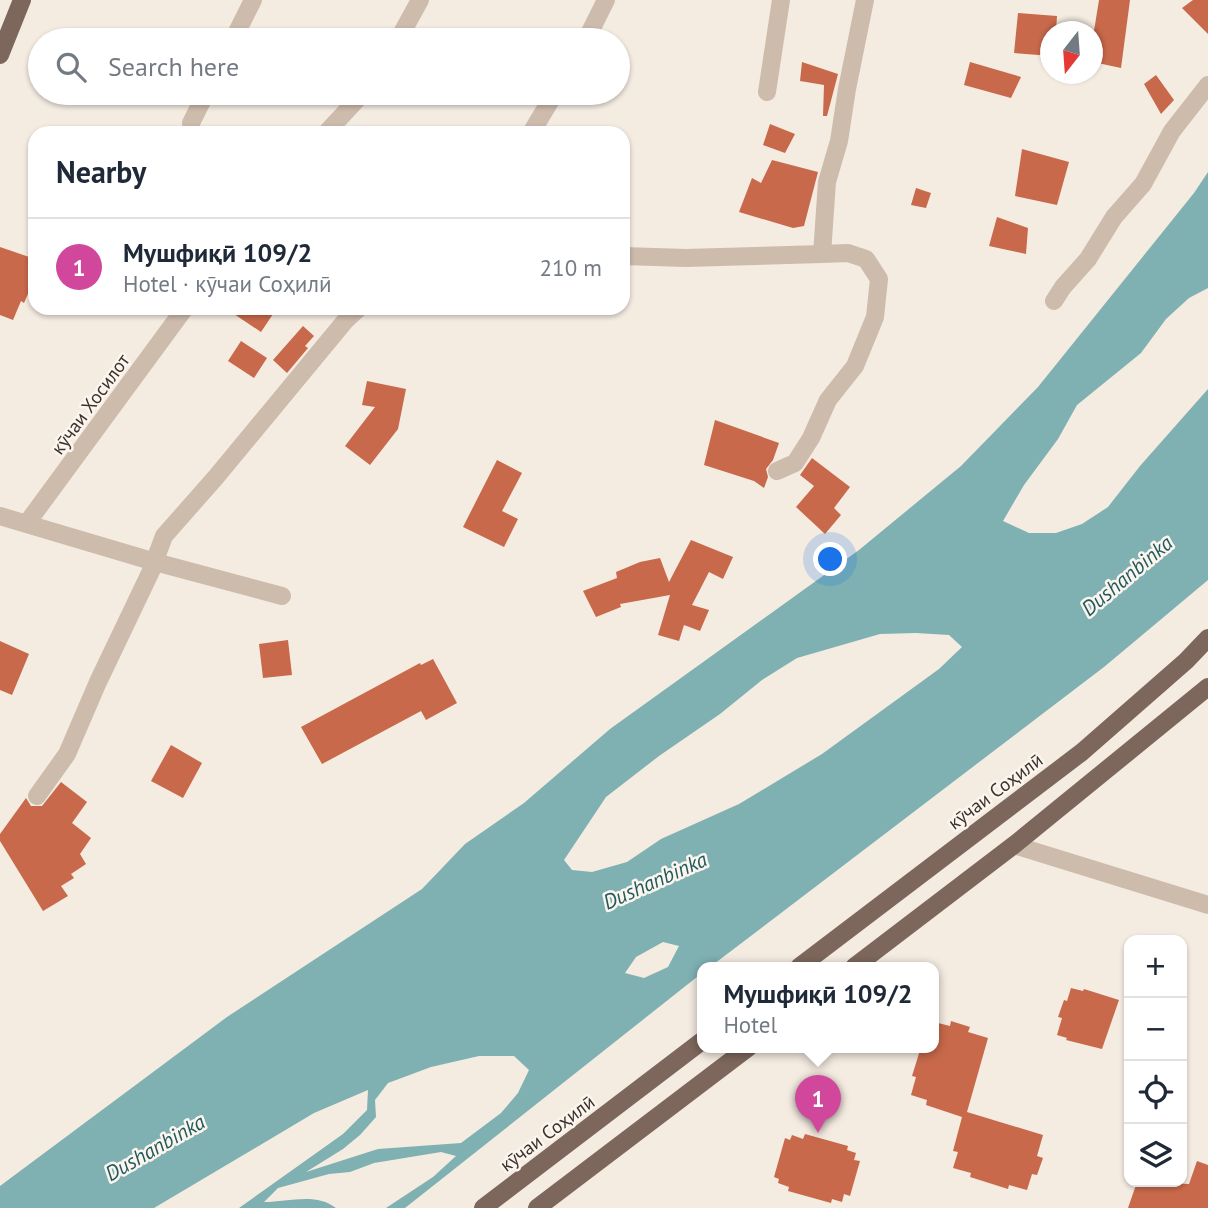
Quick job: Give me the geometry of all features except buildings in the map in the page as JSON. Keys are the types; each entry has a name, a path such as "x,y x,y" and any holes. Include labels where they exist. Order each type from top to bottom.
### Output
{"main road":[{"path":"0,55 22,0"},
{"name":"кӯчаи Соҳилӣ","path":"806,962 1082,752 1186,661 1208,638"},
{"path":"861,962 1014,845 1208,687"},
{"name":"кӯчаи Соҳилӣ","path":"483,1208 697,1045"},
{"path":"537,1208 741,1053"}],"street":[{"path":"239,28 253,0"},
{"path":"405,28 420,0"},
{"path":"592,28 606,0"},
{"path":"766,92 781,0"},
{"path":"821,254 827,182 839,141 865,0"},
{"path":"1054,302 1063,287 1088,259 1114,217 1143,184 1172,131 1208,85"},
{"path":"191,123 200,105"},
{"path":"332,126 352,105"},
{"path":"535,126 548,105"},
{"path":"630,256 686,258 848,253 866,259 879,279 875,317 855,366 828,400 811,438 795,463 777,471"},
{"name":"кӯчаи Хосилот","path":"27,523 181,315"},
{"path":"37,796 67,754 155,562 164,536 351,315"},
{"path":"0,516 282,596"},
{"path":"1014,845 1208,905"}],"water":[{"name":"Dushanbinka","path":"1208,172 1208,288 1189,298 1166,319 1141,353 1077,405 1058,439 1024,485 1003,521 1029,533 1056,533 1082,524 1108,507 1208,389 1208,580 1104,667 717,962 697,962 697,977 405,1208 386,1208 433,1177 456,1156 441,1152 374,1163 350,1172 329,1174 278,1188 264,1202 311,1199 320,1200 336,1208 239,1208 343,1134 367,1110 368,1090 314,1113 154,1208 0,1208 0,1186 227,1017 422,889 465,844 524,803 610,729 859,550 961,466 1038,387","holes":["880,634 949,635 962,647 939,669 822,754 739,804 661,839 627,862 592,872 572,870 564,860 606,797 762,680 797,658","663,942 679,946 668,967 644,978 625,973 636,957","479,1056 514,1056 529,1070 518,1093 501,1113 461,1143 378,1149 306,1172 360,1135 376,1117 375,1100 388,1083 431,1067"]}],"place":[{"name":"Мушфиқӣ 109/2","path":"818,1133"}]}
